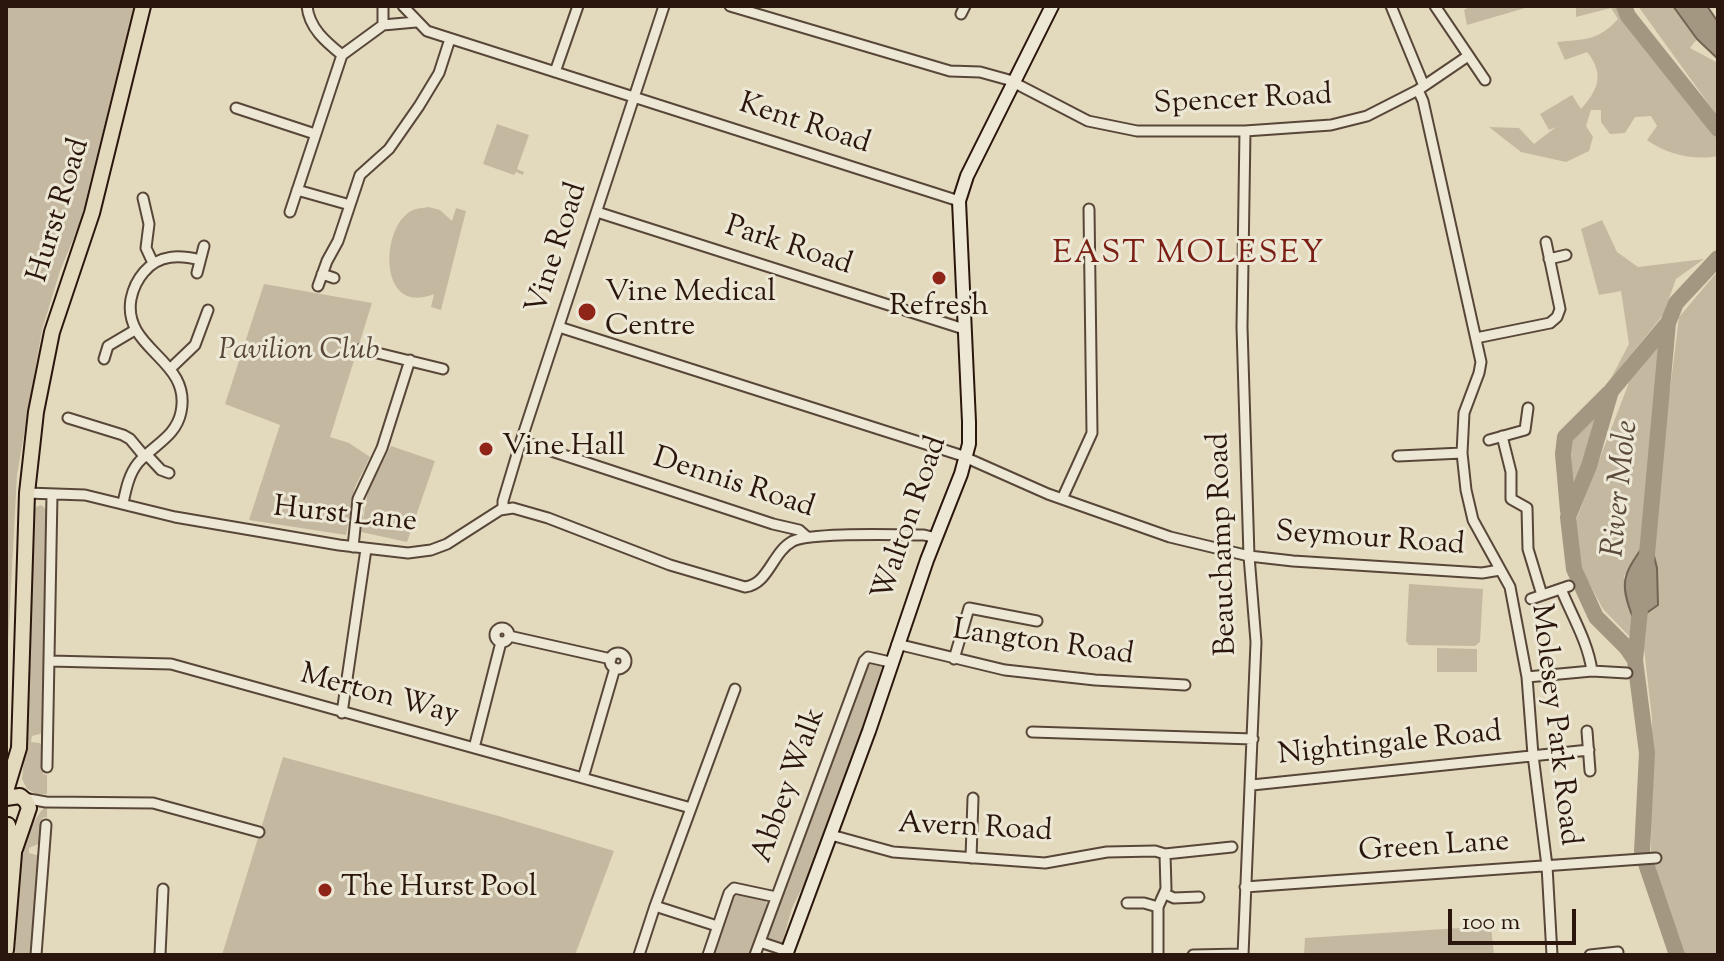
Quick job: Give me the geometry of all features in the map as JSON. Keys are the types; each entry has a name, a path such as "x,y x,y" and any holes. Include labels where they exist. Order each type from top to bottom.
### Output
{"main road":[{"name":"Hurst Road","path":"19,802 15,767 22,700 27,493 36,412 52,332 92,213 143,6"},
{"name":"Walton Road","path":"786,953 966,458 969,422 959,201 967,176 1052,6"},
{"path":"14,853 7,824 20,825 19,802"},
{"path":"6,950 19,802"}],"street":[{"path":"307,6 311,23 342,55"},
{"path":"383,6 383,25"},
{"path":"403,6 416,22"},
{"path":"555,72 578,6"},
{"name":"Vine Road","path":"503,509 521,441 664,6"},
{"name":"Spencer Road","path":"730,6 759,10 950,71 980,72 1014,82 1088,121 1160,132 1245,131 1343,122 1367,116 1421,88 1468,56"},
{"name":"Molesey Park Road","path":"1391,6 1421,88 1481,362 1464,413 1462,453 1466,490 1473,520 1510,587 1527,677 1547,866 1552,955"},
{"path":"1435,6 1485,80"},
{"path":"290,212 342,55 383,25 416,22"},
{"name":"Kent Road","path":"416,22 427,31 450,39 959,201"},
{"path":"318,286 338,241 360,175 389,149 419,106 439,73 450,39"},
{"path":"236,108 315,134"},
{"name":"Beauchamp Road","path":"1243,954 1256,642 1249,556 1242,327 1245,131"},
{"path":"297,190 350,205"},
{"path":"143,198 149,224 146,248 153,263"},
{"path":"1062,499 1092,433 1089,209"},
{"name":"Park Road","path":"597,212 964,329"},
{"path":"1476,338 1550,323 1557,317 1560,309 1546,242"},
{"path":"197,273 204,246"},
{"path":"123,503 128,481 138,463 170,435 182,409 182,391 171,368 135,330 130,306 133,292 138,279 153,263 182,255 200,260"},
{"path":"1549,259 1566,255"},
{"path":"322,274 334,278"},
{"path":"171,368 195,345 208,310"},
{"name":"Seymour Road","path":"559,327 966,458 1062,499 1170,537 1249,556 1293,561 1468,572 1500,570"},
{"path":"104,359 108,346 135,330"},
{"path":"361,349 443,369"},
{"path":"353,547 362,488 382,448 410,360"},
{"path":"1489,440 1525,430 1528,408"},
{"path":"68,418 123,435 161,470 169,473"},
{"path":"1502,436 1511,472 1511,499 1527,508 1528,549 1542,595"},
{"name":"Dennis Road","path":"521,441 799,530 807,537 924,535 936,538"},
{"path":"1398,456 1462,453"},
{"name":"Hurst Lane","path":"27,493 85,495 175,517 353,547 408,553 431,550 454,540 503,509"},
{"path":"47,767 52,494"},
{"path":"503,509 513,508 548,518 670,565 741,587 756,584 781,549 807,537"},
{"path":"342,713 366,549"},
{"path":"1531,599 1565,588 1577,627 1589,648 1592,671"},
{"path":"954,659 969,608 1037,621"},
{"path":"474,748 505,639 613,664 583,778"},
{"name":"Langton Road","path":"897,644 1005,670 1095,680 1185,685"},
{"name":"Abbey Walk","path":"755,955 864,661 868,657 890,662"},
{"name":"Merton Way","path":"50,661 162,663 691,808"},
{"path":"1527,677 1592,671 1627,673"},
{"path":"639,955 735,689"},
{"path":"1587,731 1590,771"},
{"path":"1032,732 1253,739"},
{"name":"Nightingale Road","path":"1252,785 1589,750"},
{"path":"971,858 973,798"},
{"path":"19,802 153,803 259,832"},
{"path":"36,955 46,825"},
{"name":"Avern Road","path":"831,835 893,852 1045,863 1107,852 1155,851 1165,854 1232,847"},
{"path":"1158,955 1158,907 1165,894 1165,854"},
{"name":"Green Lane","path":"1245,887 1654,858"},
{"path":"708,955 729,893 734,888 776,897"},
{"path":"160,955 163,889"},
{"path":"1165,894 1174,898 1199,897"},
{"path":"1127,903 1158,907"},
{"path":"655,906 717,926"},
{"path":"760,942 786,953"},
{"path":"1590,955 1618,952"},
{"path":"1193,955 1243,954"}],"green space":[{"path":"6,6 134,6 80,223 60,271 42,330 17,475 8,643"},
{"path":"1471,6 1532,6 1467,25 1464,10"},
{"path":"1576,6 1616,6 1718,138 1718,156 1690,157 1655,145 1647,140 1657,126 1651,116 1635,117 1625,133 1610,134 1601,122 1601,110 1591,110 1586,126 1593,137 1589,151 1566,162 1521,152 1489,127 1519,128 1534,144 1556,127 1549,130 1540,114 1572,95 1581,109 1587,102 1597,82 1593,60 1587,52 1565,60 1557,42 1597,35 1618,19 1611,8 1576,17"},
{"path":"1638,6 1673,6 1697,39 1690,48 1718,63 1718,117"},
{"path":"497,124 529,135 517,169 524,172 523,175 483,164"},
{"path":"429,207 440,210 452,221 456,208 466,211 441,310 431,307 434,294 416,298 402,293 394,282 390,268 390,251 401,220 413,210"},
{"path":"1602,220 1617,252 1638,267 1704,259 1676,279 1663,315 1610,380 1629,344 1621,291 1599,295 1581,229"},
{"path":"1718,271 1718,955 1680,955 1651,857 1652,718 1643,640 1645,614 1658,605 1657,568 1651,544 1679,317"},
{"name":"Pavilion Club","path":"264,284 372,303 330,437 349,443 370,457 355,487 346,535 249,520 280,425 225,404"},
{"path":"1662,338 1656,368 1644,545 1624,576 1626,600 1633,618 1629,636 1603,609 1585,576 1577,556 1576,520 1635,367"},
{"path":"1603,406 1572,498 1571,441"},
{"path":"391,446 435,461 407,542 361,532 368,490"},
{"path":"41,505 48,511 43,733 32,736 31,742 44,747 43,774 47,775 47,794 36,794 27,789 22,779 27,728 34,512"},
{"path":"1409,584 1483,589 1480,642 1475,646 1409,645 1406,641"},
{"path":"1437,648 1477,649 1477,672 1437,672"},
{"path":"871,664 882,667 853,757 808,876 792,908 782,944 769,942 767,938 866,669"},
{"path":"283,757 614,851 575,955 222,955"},
{"path":"47,805 47,817 42,818 41,843 29,848 29,853 40,856 32,955 15,955 23,854 36,818"},
{"path":"743,892 765,900 768,906 751,955 711,955 732,897"},
{"path":"1491,926 1494,955 1304,955 1305,938"}],"shaded area":[{"path":"1673,6 1707,6 1718,22 1718,59 1697,39"},
{"path":"1651,544 1657,568 1658,605 1638,619 1633,618 1626,596 1625,579 1644,545"}],"waterway":[{"name":"River Mole","path":"1624,6 1628,16 1718,129"},
{"name":"River Mole","path":"1646,565 1668,323 1676,303 1718,258"},
{"name":"River Mole","path":"1635,660 1596,617 1574,569 1568,517 1589,466 1611,391 1668,323"},
{"path":"1568,511 1563,454 1565,437 1609,393"},
{"name":"River Mole","path":"1641,600 1635,660 1647,753 1642,852 1677,955"}],"place":[{"name":"Refresh","path":"939,278"},
{"name":"Vine Medical Centre","path":"587,312"},
{"name":"Vine Hall","path":"486,449"},
{"name":"The Hurst Pool","path":"325,890"}],"district":[{"name":"EAST MOLESEY","path":"1189,257"}]}
